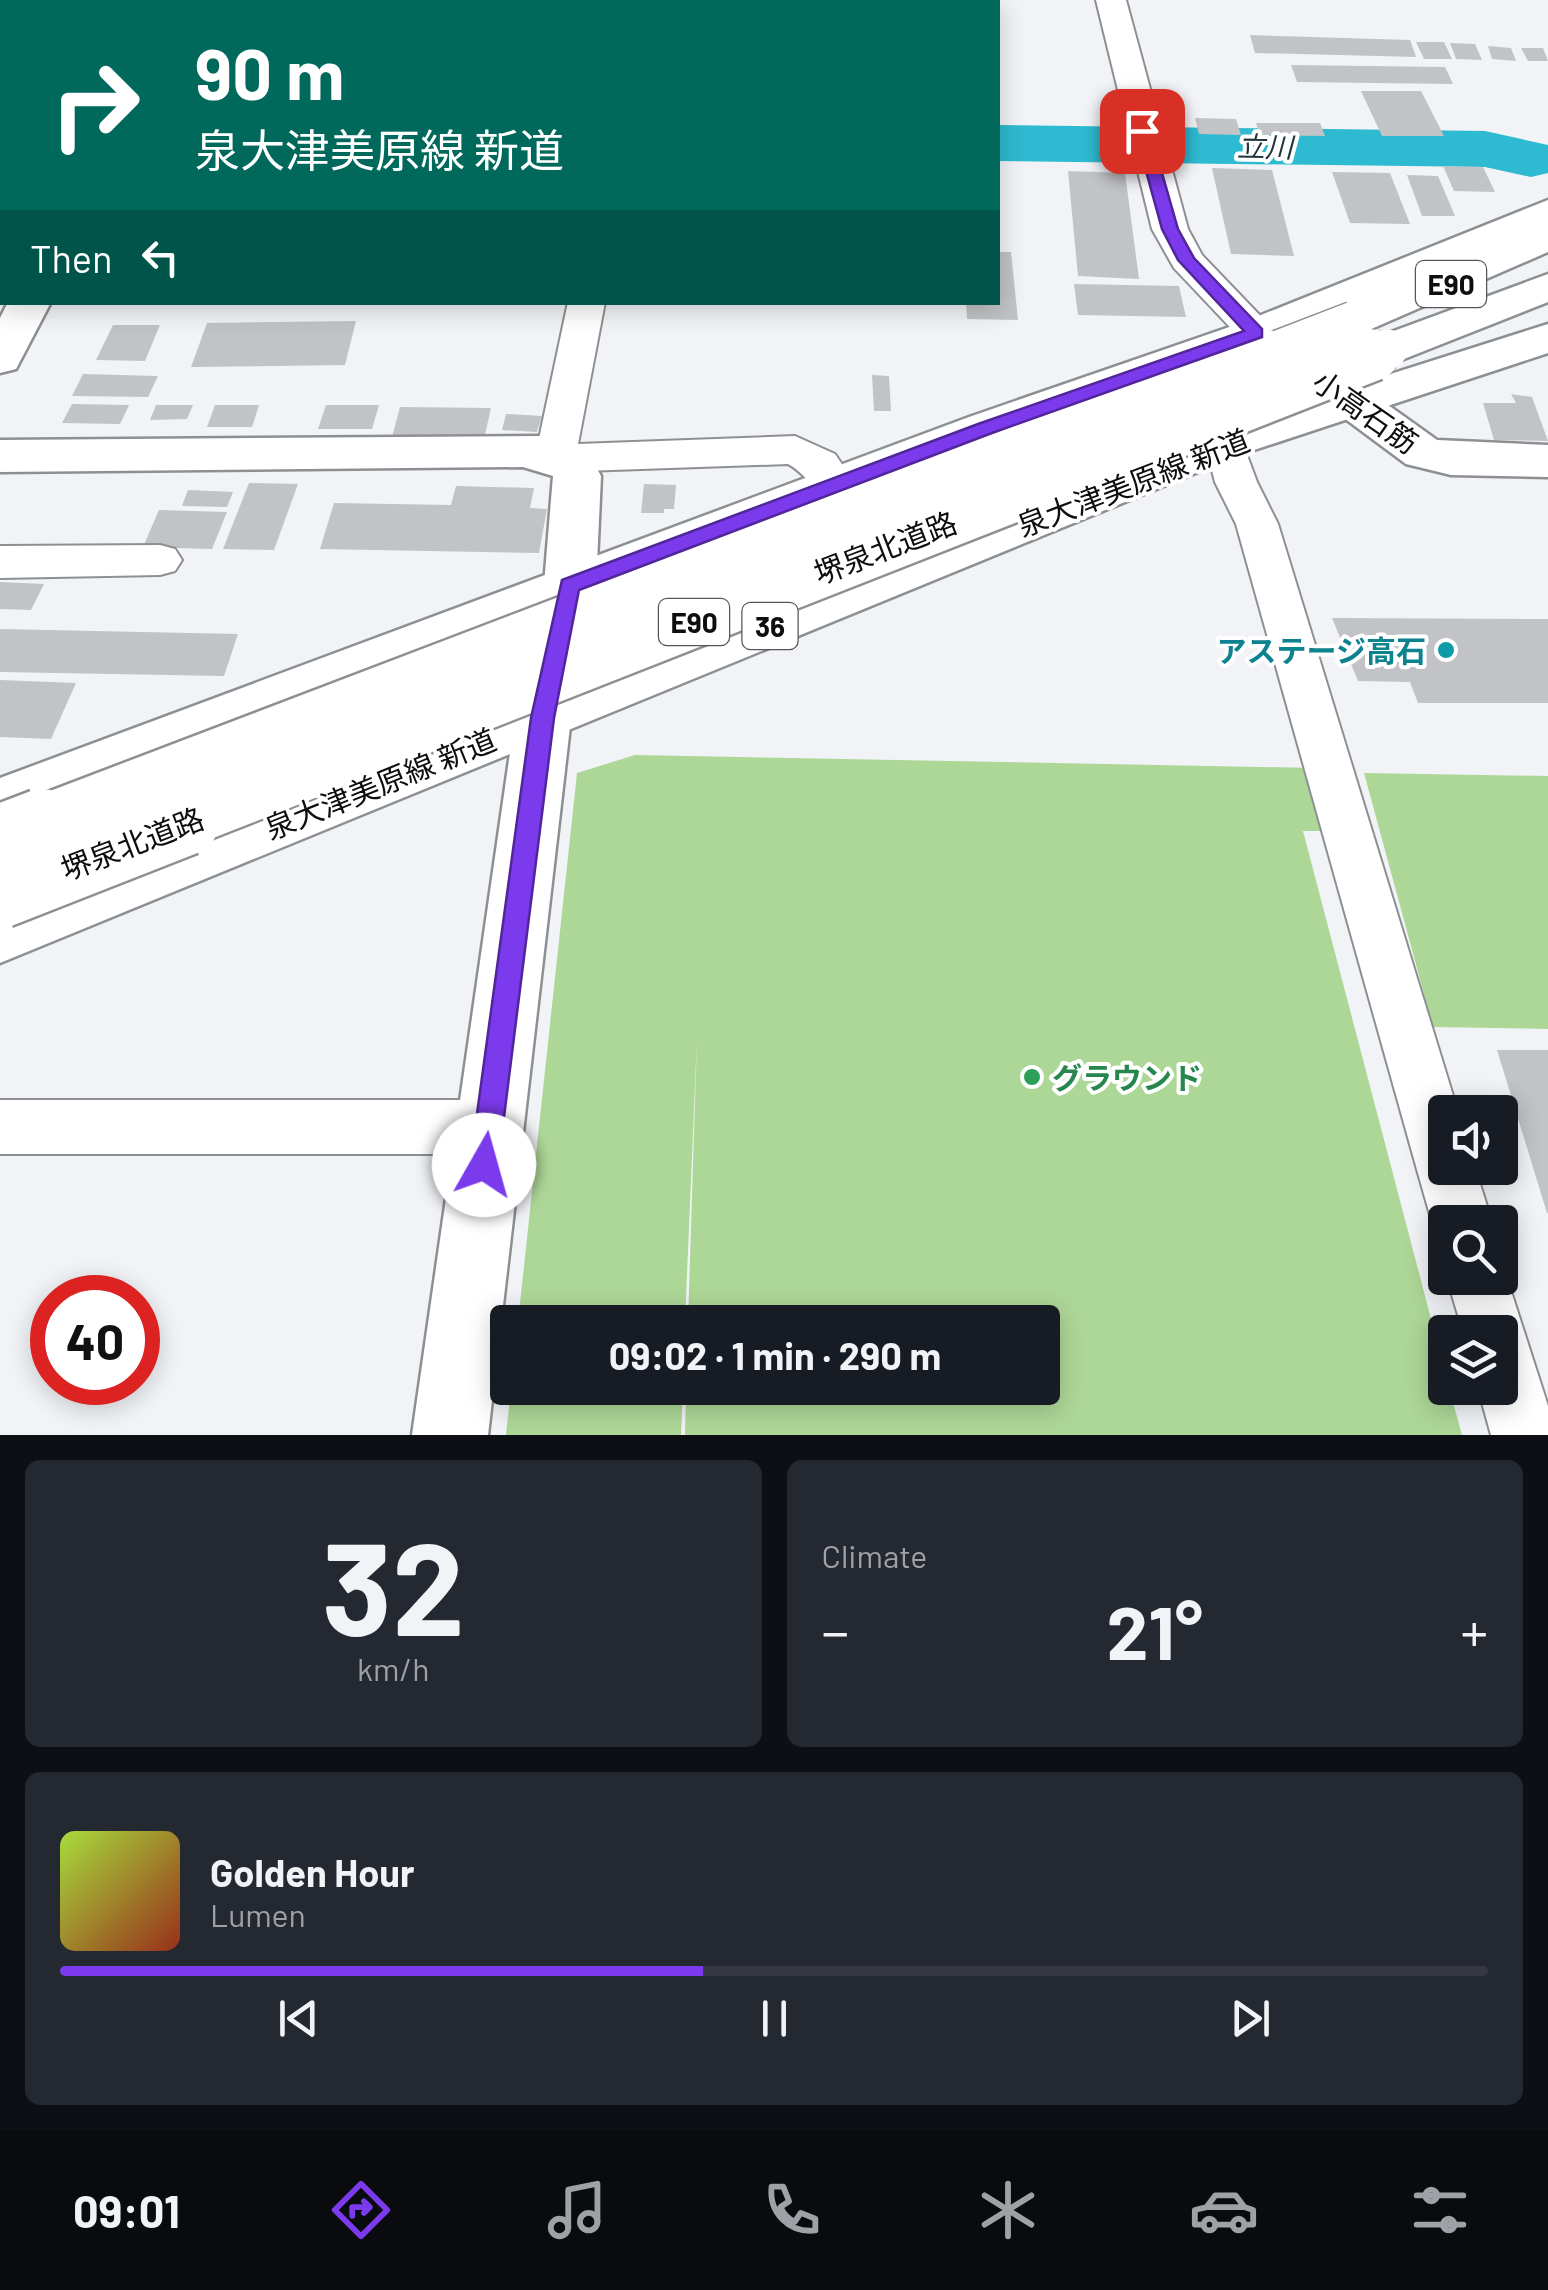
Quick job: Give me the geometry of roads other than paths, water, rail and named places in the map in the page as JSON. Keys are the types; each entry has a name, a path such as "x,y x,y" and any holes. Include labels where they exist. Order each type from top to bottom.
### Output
{"main road":[{"path":"0,802 835,485 1256,333 1548,212"},
{"path":"1371,335 1548,237"},
{"name":"堺泉北道路","path":"0,895 1371,335 1548,246"},
{"name":"堺泉北道路","path":"0,838 1371,335 1548,287"},
{"path":"1371,335 1548,298"},
{"path":"0,358 28,305"},
{"name":"小高石筋","path":"1256,333 1423,454 1451,459 1548,460"},
{"name":"泉大津美原線 新道","path":"0,936 1225,444 1548,338"},
{"path":"0,456 523,451 555,458 572,466 578,476 570,585 543,718 450,1435"}],"street":[{"path":"1111,0 1170,229 1187,260 1256,333"},
{"path":"586,305 555,458 795,450 820,464 835,485"},
{"path":"1225,444 1236,482 1257,524 1428,1108"},
{"path":"0,562 160,560"},
{"path":"0,1126 488,1127"},
{"path":"1515,1405 1524,1435"}],"waterway":[{"name":"立川","path":"1000,143 1485,149 1531,159"}],"place":[{"name":"アステージ高石","path":"1446,650"},
{"name":"グラウンド","path":"1032,1077"}]}
